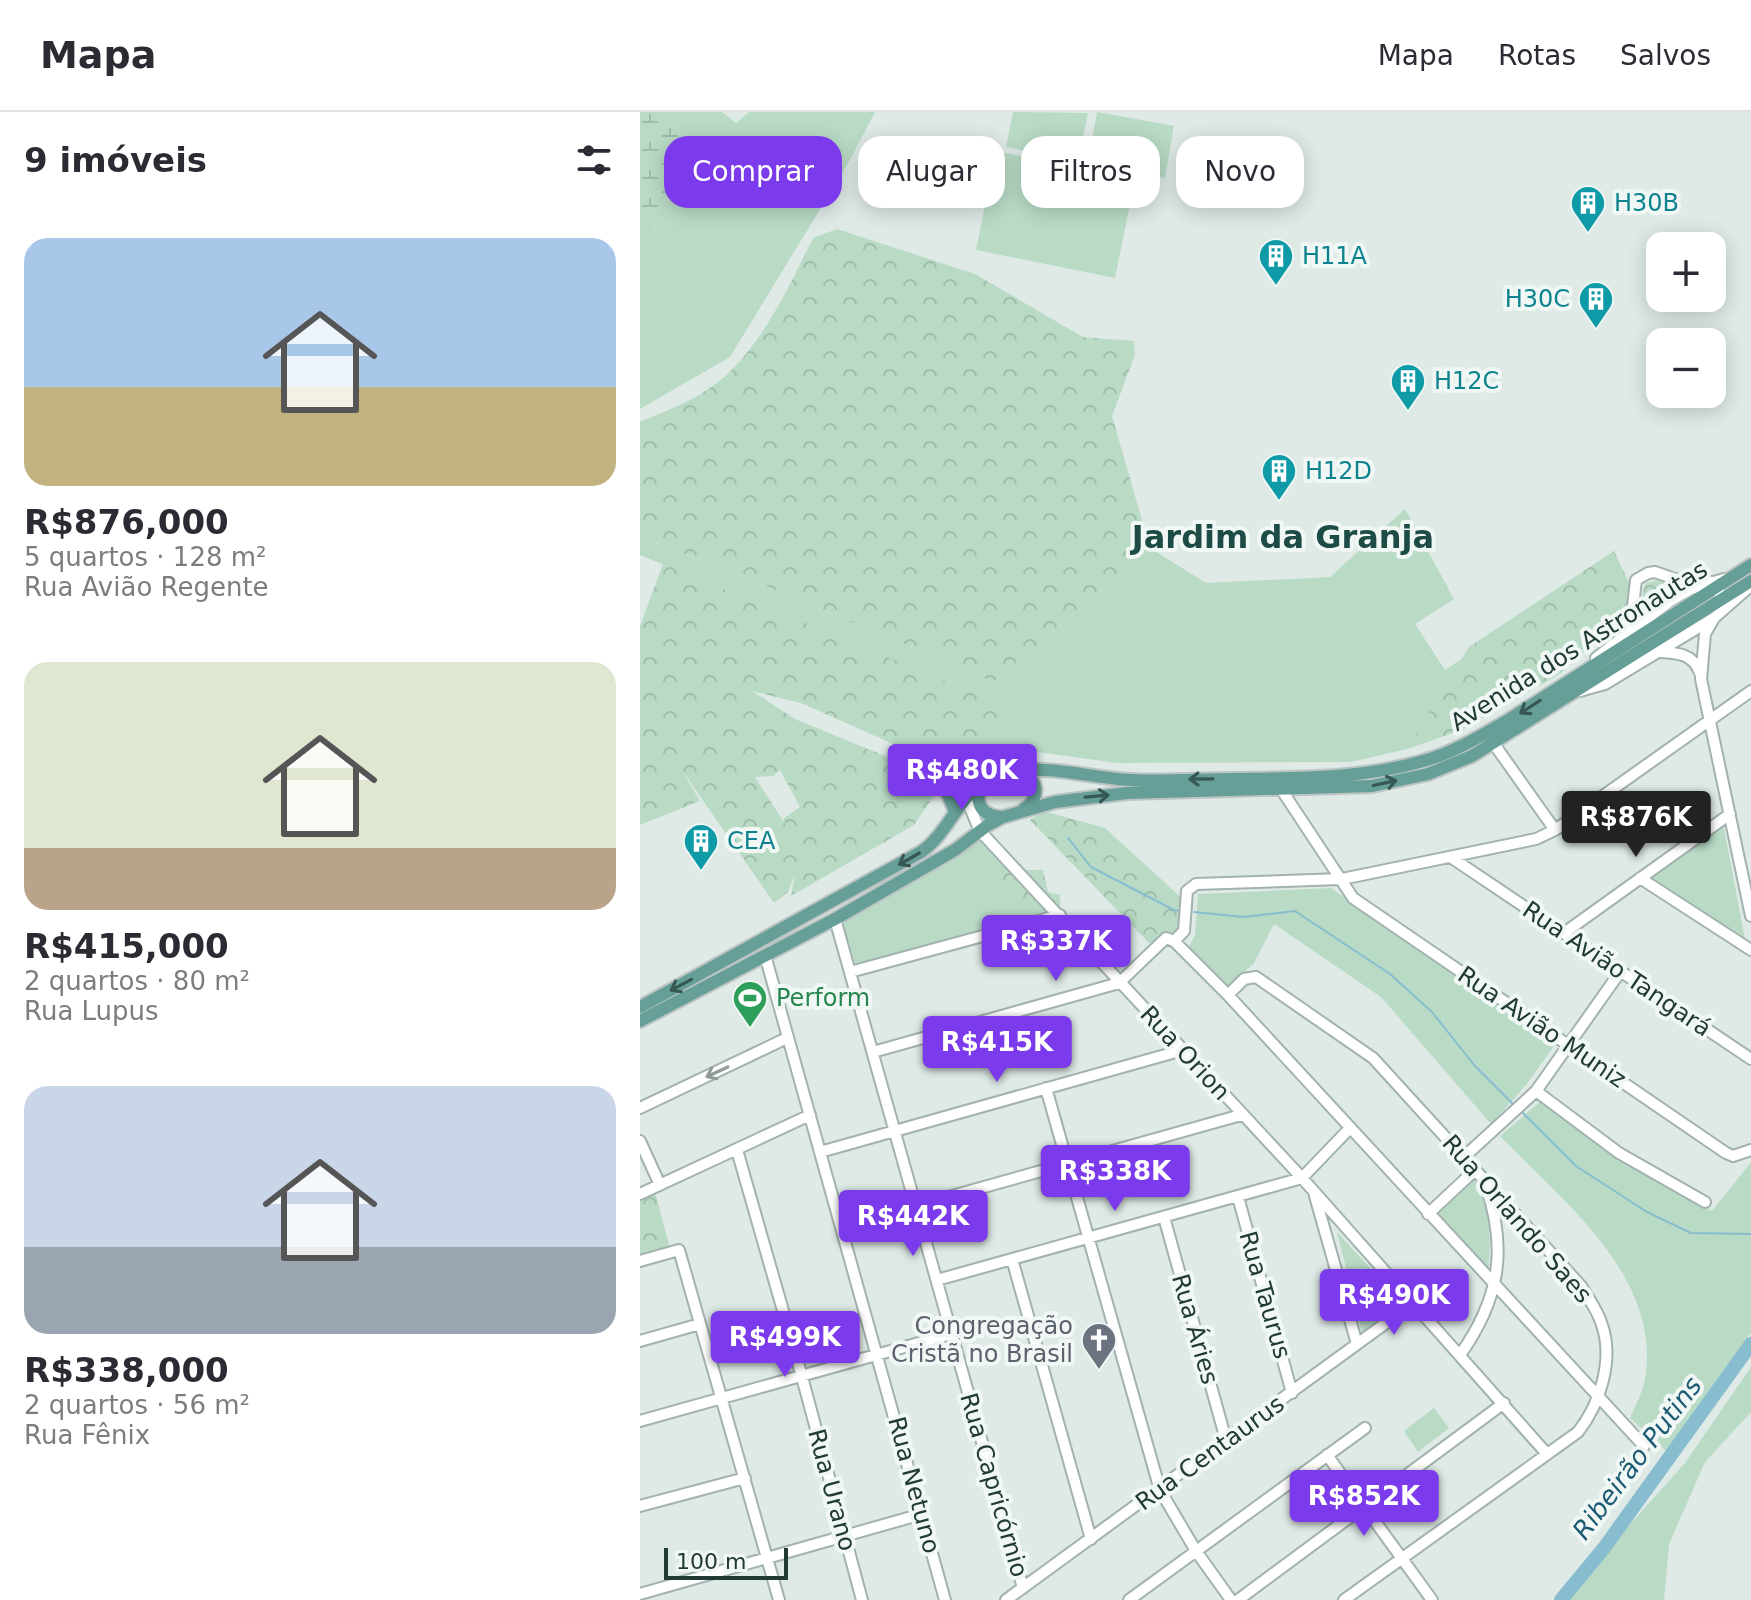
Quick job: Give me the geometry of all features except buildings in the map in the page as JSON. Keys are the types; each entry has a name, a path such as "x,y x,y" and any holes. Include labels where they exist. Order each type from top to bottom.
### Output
{"main road":[{"name":"Avenida dos Astronautas","path":"1720,594 1737,574 1751,565"},
{"name":"Avenida dos Astronautas","path":"640,1007 921,852 943,831 966,798 987,780 1002,774 1062,770 1129,780 1273,778 1370,773 1424,761 1467,744 1569,682 1631,650 1720,594 1751,583"},
{"name":"Avenida dos Astronautas","path":"640,1021 835,919 955,850 1003,817 1021,810 1088,796 1372,786 1428,774 1494,744 1580,691 1631,650"},
{"path":"925,772 946,790 955,812"},
{"path":"1019,772 1031,779 1037,791 1034,801 1021,810"},
{"path":"987,780 980,790 980,808 990,816 1003,817"}],"street":[{"path":"1631,650 1636,580 1641,576 1655,572 1720,594"},
{"path":"1631,650 1691,589 1720,594"},
{"path":"1701,679 1705,634 1714,618 1720,594"},
{"path":"1657,652 1714,618"},
{"path":"1631,650 1678,653 1696,663 1751,916"},
{"path":"1174,941 1184,931 1187,891 1196,884 1342,879 1536,839 1555,830 1751,691"},
{"path":"1494,744 1555,830"},
{"name":"Rua Avião Muniz","path":"1281,789 1353,898 1726,1153 1733,1156 1751,1150"},
{"name":"Rua Orion","path":"966,798 980,831 1302,1178 1547,1454"},
{"path":"1564,933 1730,814"},
{"path":"1474,854 1476,869 1483,880"},
{"name":"Rua Avião Tangará","path":"1452,858 1751,1059"},
{"path":"1640,878 1751,950"},
{"path":"850,972 1060,915"},
{"name":"Rua Capricórnio","path":"835,919 1023,1588"},
{"path":"873,1052 1119,983 1166,938 1174,941 1228,995 1644,1446"},
{"name":"Rua Netuno","path":"765,955 945,1600"},
{"path":"1464,1157 1536,1091 1620,972"},
{"name":"Rua Orlando Saes","path":"1228,995 1249,976 1256,977 1373,1058 1581,1286 1597,1311 1606,1341 1599,1396 1578,1432 1344,1600"},
{"path":"640,1108 787,1038"},
{"path":"820,1152 1183,1050"},
{"path":"1046,1088 1160,1490 1196,1551 1231,1600"},
{"path":"1536,1091 1619,1153 1705,1202"},
{"path":"640,1194 810,1115"},
{"path":"916,1206 1241,1115"},
{"path":"937,1280 1302,1178 1350,1128"},
{"path":"640,1141 660,1185"},
{"name":"Rua Urano","path":"737,1150 862,1600"},
{"path":"1428,1214 1475,1170"},
{"path":"1460,1355 1486,1311 1499,1259 1497,1223 1484,1180"},
{"path":"1313,1191 1357,1344"},
{"name":"Rua Taurus","path":"1238,1197 1292,1393"},
{"path":"1497,1223 1518,1215"},
{"name":"Rua Áries","path":"1164,1217 1226,1440"},
{"path":"1324,1222 1338,1218"},
{"path":"640,1261 679,1250 779,1600"},
{"path":"1012,1259 1091,1539"},
{"name":"Rua Centaurus","path":"1006,1600 1412,1304"},
{"path":"640,1341 700,1324"},
{"path":"640,1421 951,1334"},
{"path":"1238,1600 1504,1403"},
{"path":"1129,1600 1365,1428"},
{"path":"1327,1455 1432,1600"},
{"path":"640,1506 745,1478"},
{"path":"640,1594 922,1514"}],"green space":[{"path":"640,112 678,112 679,136 664,136 666,208 663,219 640,233"},
{"path":"678,112 722,112 736,123 749,112 875,112 862,136 858,136 858,145 842,173 842,136 679,136"},
{"path":"1013,112 1088,113 1083,136 1021,136 1021,150 1006,147"},
{"path":"1097,112 1174,126 1165,178 1160,177 1160,136 1093,136"},
{"path":"1005,153 1021,156 1021,208 1129,208 1115,278 976,250 984,208 1005,208"},
{"path":"666,208 821,208 730,357 640,409 640,233 663,219"},
{"path":"837,229 975,274 1083,337 1134,341 1135,355 1112,416 1150,548 994,682 640,536 640,422 699,395 733,368 761,334 813,238"},
{"path":"1405,509 1454,599 1415,624 1445,670 1607,562 1608,630 1561,673 1461,730 1407,749 1351,762 1117,763 1037,752 975,767 1002,705 640,555 640,536 994,682 1150,548 1206,583 1330,577"},
{"path":"1614,551 1633,591 1628,624 1621,616 1561,673 1461,730 1407,749 1469,647"},
{"path":"663,564 1003,705 975,767 945,767 801,703 752,691 795,719 924,772 936,793 914,825 791,896 795,874 788,892 774,903 681,769 700,801 640,825 640,626","holes":["780,770 800,807 783,819 787,827 755,777 773,776"]},
{"path":"1659,579 1689,586 1645,612 1642,598 1645,584"},
{"path":"1044,811 1105,828 1185,901 1179,933 1149,943 1030,820"},
{"path":"1723,823 1745,939 1647,877"},
{"path":"978,839 1045,913 856,966 842,923"},
{"path":"1006,852 1024,870 1043,870 1048,892 1060,895 1061,918 1054,927 1031,928 1022,911 1012,906 1009,898 997,890 995,871"},
{"path":"1331,888 1557,1042 1526,1085 1491,1124 1381,997 1274,924 1254,963 1226,989 1187,950 1195,935 1198,894"},
{"path":"1541,1101 1620,1160 1712,1211 1751,1162 1751,1333 1666,1451 1630,1418 1644,1384 1646,1342 1638,1307 1623,1274 1578,1215 1500,1136"},
{"path":"1475,1177 1489,1224 1488,1274 1435,1215"},
{"path":"655,1191 670,1249 640,1257 640,1199"},
{"path":"1337,1232 1403,1304 1362,1332"},
{"path":"1751,1367 1751,1412 1705,1462 1669,1544 1664,1600 1562,1600 1685,1463"},
{"path":"1434,1408 1449,1428 1418,1452 1404,1431"}],"waterway":[{"path":"1068,838 1091,867 1181,911"},
{"path":"1194,912 1243,917 1295,911 1390,974 1432,1012 1475,1066 1512,1103"},
{"path":"1522,1112 1576,1166 1647,1212 1691,1233 1751,1234"},
{"name":"Ribeirão Putins","path":"1561,1600 1604,1548 1751,1344"}],"place":[{"name":"H30B","path":"1588,234"},
{"name":"H11A","path":"1276,287"},
{"name":"H30C","path":"1596,330"},
{"name":"H12C","path":"1408,412"},
{"name":"H12D","path":"1279,502"},
{"name":"CEA","path":"701,872"},
{"name":"Perform","path":"750,1029"},
{"name":"Congregação Cristã no Brasil","path":"1099,1371"}],"district":[{"name":"Jardim da Granja","path":"1283,537"}]}
